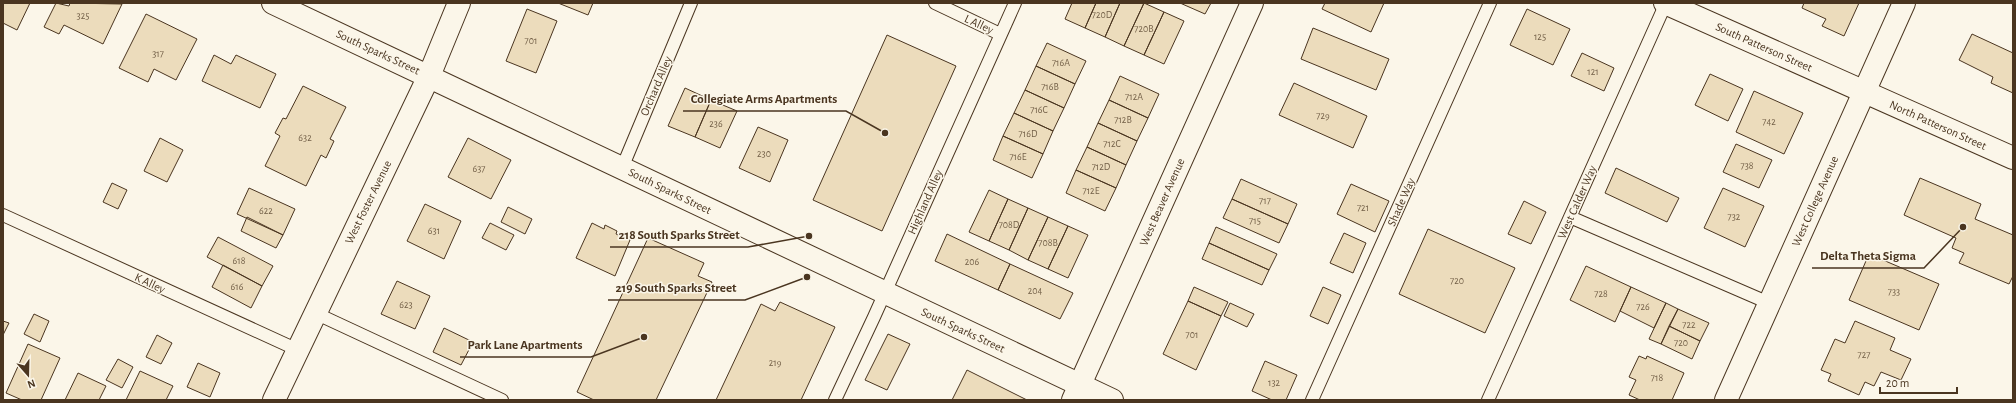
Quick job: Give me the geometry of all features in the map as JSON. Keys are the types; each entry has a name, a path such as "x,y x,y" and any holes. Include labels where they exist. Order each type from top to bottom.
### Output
{"street":[{"name":"South Sparks Street","path":"273,3 884,292 1076,392 1112,400"},
{"name":"West Foster Avenue","path":"274,400 429,76 459,3"},
{"name":"West Beaver Avenue","path":"1076,392 1252,3"},
{"name":"South Patterson Street","path":"1665,3 1864,92"},
{"name":"West College Avenue","path":"1726,400 1904,3"},
{"name":"North Patterson Street","path":"1864,92 2013,158"}],"lane":[{"name":"Orchard Alley","path":"622,168 691,3"},
{"name":"L Alley","path":"935,3 1000,34"},
{"name":"Highland Alley","path":"834,400 1015,3"},
{"name":"Shade Way","path":"1312,400 1490,3"},
{"name":"West Calder Way","path":"1488,400 1665,3"},
{"name":"K Alley","path":"3,215 298,350"},
{"path":"1570,217 1770,303"},
{"path":"315,313 502,400"}],"building":[{"path":"3,3 30,3 17,30 3,23"},
{"path":"56,3 69,6 70,3 122,4 103,44 64,25 59,34 44,27"},
{"path":"558,3 593,3 588,15"},
{"path":"1072,3 1096,3 1085,28 1065,19"},
{"path":"1096,3 1120,3 1105,37 1085,28"},
{"path":"1120,3 1144,3 1124,46 1105,37"},
{"path":"1144,3 1164,12 1144,55 1124,46"},
{"path":"1180,3 1211,3 1205,14"},
{"path":"1325,3 1384,3 1371,32 1322,9"},
{"path":"1804,3 1859,3 1844,36 1822,26 1826,19 1802,8"},
{"path":"527,9 557,21 536,73 506,61"},
{"path":"1527,9 1570,29 1553,65 1510,45"},
{"path":"1164,12 1184,21 1164,64 1144,55"},
{"path":"146,14 197,39 176,80 154,69 148,82 119,68"},
{"path":"1313,28 1389,59 1376,90 1301,59"},
{"path":"1972,34 2013,53 2013,93 1991,83 1993,77 1959,60"},
{"path":"887,35 956,66 882,231 813,200"},
{"path":"1047,43 1086,61 1075,84 1036,66"},
{"path":"1582,53 1614,68 1604,91 1571,76"},
{"path":"214,55 231,64 236,55 276,74 260,108 202,81"},
{"path":"1036,66 1075,84 1064,108 1025,90"},
{"path":"1710,74 1743,89 1728,121 1695,105"},
{"path":"1120,76 1159,94 1148,118 1109,100"},
{"path":"1294,83 1367,116 1353,148 1279,115"},
{"path":"303,86 346,107 330,139 334,141 326,158 321,155 306,186 265,166 280,136 275,133 283,118 286,119"},
{"path":"685,88 711,100 695,137 668,126"},
{"path":"1025,90 1064,108 1053,131 1014,113"},
{"path":"1754,91 1803,113 1784,154 1736,132"},
{"path":"711,100 737,111 720,148 695,137"},
{"path":"1109,100 1148,118 1137,141 1098,123"},
{"path":"1014,113 1053,131 1043,154 1003,136"},
{"path":"1098,123 1137,141 1126,165 1087,147"},
{"path":"758,127 788,140 770,182 739,168"},
{"path":"1003,136 1043,154 1032,178 993,160"},
{"path":"160,138 183,150 167,182 144,171"},
{"path":"468,138 511,160 491,199 448,177"},
{"path":"1736,144 1772,160 1759,188 1723,172"},
{"path":"1087,147 1126,165 1116,188 1076,170"},
{"path":"1616,168 1679,198 1667,222 1605,193"},
{"path":"1076,170 1116,188 1105,211 1066,193"},
{"path":"1920,178 1981,204 1975,219 2013,235 2013,276 2009,284 1959,263 1964,253 1952,248 1956,238 1904,215"},
{"path":"1241,179 1297,204 1288,224 1232,199"},
{"path":"112,183 127,190 118,209 103,202"},
{"path":"1351,184 1389,201 1375,232 1337,214"},
{"path":"249,188 295,209 283,235 237,214"},
{"path":"1723,188 1764,206 1745,247 1704,228"},
{"path":"989,190 1008,199 989,241 969,232"},
{"path":"1008,199 1028,208 1009,250 989,241"},
{"path":"1232,199 1288,224 1279,243 1223,218"},
{"path":"1524,201 1546,212 1531,244 1508,234"},
{"path":"425,204 461,221 444,259 407,241"},
{"path":"508,207 532,219 525,234 501,222"},
{"path":"1028,208 1048,217 1028,260 1009,250"},
{"path":"247,217 283,235 276,248 241,231"},
{"path":"1048,217 1068,226 1048,269 1028,260"},
{"path":"490,223 514,235 506,250 482,238"},
{"path":"592,223 604,229 605,225 617,231 616,234 630,240 615,276 576,258"},
{"path":"1068,226 1088,235 1068,278 1048,269"},
{"path":"1216,227 1277,254 1269,270 1209,243"},
{"path":"1428,229 1515,268 1485,333 1399,294"},
{"path":"1344,233 1366,243 1353,273 1330,263"},
{"path":"947,234 1010,264 998,290 935,261"},
{"path":"218,237 273,266 262,286 207,257"},
{"path":"648,238 704,263 698,276 712,282 656,400 594,400 577,392"},
{"path":"1209,243 1269,270 1262,285 1202,259"},
{"path":"1869,254 1939,284 1919,330 1849,300"},
{"path":"1010,264 1073,293 1060,319 998,290"},
{"path":"223,265 262,286 251,308 212,287"},
{"path":"1586,266 1631,287 1615,322 1570,300"},
{"path":"397,281 430,296 415,329 381,314"},
{"path":"1194,287 1228,302 1221,316 1188,301"},
{"path":"1323,287 1341,295 1328,324 1310,316"},
{"path":"1631,287 1666,303 1654,328 1620,311"},
{"path":"1188,301 1221,316 1196,370 1163,354"},
{"path":"780,302 835,327 801,400 716,400 761,304 775,311"},
{"path":"1230,303 1254,314 1247,327 1224,316"},
{"path":"1666,303 1678,309 1661,344 1649,339"},
{"path":"1678,309 1709,323 1700,341 1669,326"},
{"path":"34,314 49,321 40,342 24,334"},
{"path":"3,321 9,323 3,335"},
{"path":"1855,321 1895,338 1890,350 1911,359 1901,380 1881,372 1874,386 1865,382 1859,395 1828,381 1831,374 1821,370 1835,339 1845,343"},
{"path":"1669,326 1700,341 1692,359 1661,344"},
{"path":"444,328 473,342 461,365 433,352"},
{"path":"888,334 910,344 887,390 865,380"},
{"path":"157,335 172,343 161,364 146,357"},
{"path":"28,344 60,358 41,400 22,400 6,393"},
{"path":"1639,356 1646,359 1647,356 1684,373 1672,400 1640,400 1629,395 1636,380 1629,377"},
{"path":"118,359 133,367 122,388 106,380"},
{"path":"1265,361 1297,375 1286,400 1272,400 1252,391"},
{"path":"198,363 220,373 210,397 187,387"},
{"path":"967,370 1027,400 952,400"},
{"path":"140,371 173,386 166,400 126,400"},
{"path":"78,373 106,386 99,400 65,400"}],"place":[{"name":"Collegiate Arms Apartments","path":"885,133"},
{"name":"Delta Theta Sigma","path":"1963,227"},
{"name":"218 South Sparks Street","path":"809,236"},
{"name":"219 South Sparks Street","path":"807,277"},
{"name":"Park Lane Apartments","path":"644,337"}]}
